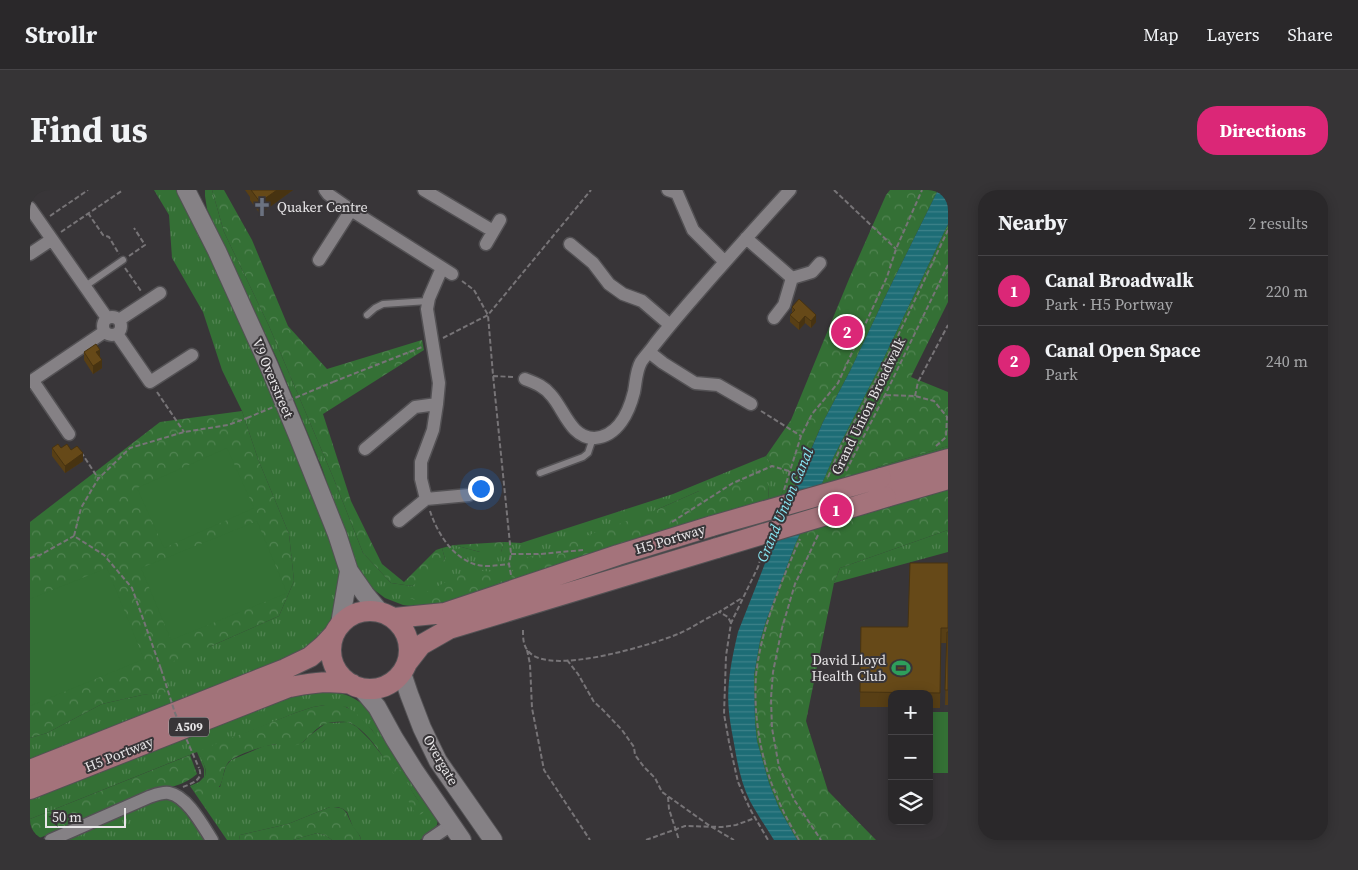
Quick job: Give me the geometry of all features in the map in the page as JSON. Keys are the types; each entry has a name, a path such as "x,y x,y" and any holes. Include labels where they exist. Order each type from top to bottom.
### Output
{"main road":[{"name":"H5 Portway","path":"387,615 445,613 712,526 881,478 942,453"},
{"name":"H5 Portway","path":"405,668 421,645 449,629 948,479"},
{"name":"A509","path":"337,628 358,612 370,610 387,615"},
{"path":"387,615 403,627 408,638 410,651 405,668"},
{"name":"H5 Portway","path":"30,770 285,669 310,657 323,646 337,628"},
{"path":"337,628 331,644 331,656 335,668 342,677 357,686"},
{"name":"A509","path":"357,686 373,689 384,686 394,681 405,668"},
{"name":"H5 Portway","path":"30,789 289,687 315,682 334,682 357,686"}],"street":[{"name":"V9 Overstreet","path":"186,190 217,251 269,366 337,534 349,571 365,594 387,615"},
{"path":"326,190 328,194 351,210 447,271 428,298 428,319 439,383 433,430 421,462 421,480 426,499"},
{"path":"424,190 497,225 486,244"},
{"path":"668,190 677,193 693,230 725,262"},
{"path":"525,380 539,384 552,395 571,425 580,434 593,438 606,435 620,425 628,410 634,392 637,372 641,362 670,325 790,190"},
{"path":"30,208 84,287 113,319 121,326 117,334 112,336 106,334 102,326 113,319 148,301 160,293"},
{"path":"319,260 351,210"},
{"path":"746,238 792,278"},
{"path":"30,254 51,239"},
{"path":"570,244 593,263 609,284 623,294 642,301 670,325"},
{"path":"792,278 812,272 820,263"},
{"path":"774,318 784,305 792,278"},
{"path":"69,434 31,382 104,332"},
{"path":"117,334 150,382 192,355"},
{"path":"649,352 695,383 718,386 751,404"},
{"path":"365,449 415,407 437,404"},
{"path":"399,521 426,499 469,495"},
{"name":"V9 Overstreet","path":"337,628 349,571"},
{"name":"Overgate","path":"405,668 408,694 438,761 493,840"},
{"name":"Overgate","path":"357,686 377,707 414,770 462,840"},
{"path":"51,840 159,794 169,794 184,802 212,840"},
{"path":"430,840 451,825"}],"lane":[{"path":"84,287 122,261"},
{"path":"367,315 374,308 383,304 428,301"},
{"path":"540,473 583,457 588,453 593,438"}],"path":[{"path":"40,223 88,190"},
{"path":"51,239 123,190"},
{"path":"30,558 74,536 81,508 98,478 130,448 184,432 228,425 247,418 344,377 433,343 488,315 591,190"},
{"path":"834,190 896,249"},
{"path":"88,213 103,235 109,236 122,261 148,301"},
{"path":"122,261 145,244 134,228"},
{"name":"Grand Union Broadwalk","path":"843,478 948,265"},
{"path":"447,271 474,290 488,315 492,376 511,554 509,564 512,580"},
{"path":"915,396 918,382 948,325"},
{"path":"492,376 509,376 525,380"},
{"path":"150,382 184,432"},
{"path":"885,395 915,396 934,401 948,417 942,453"},
{"path":"751,404 801,436"},
{"path":"69,434 98,478"},
{"path":"665,526 733,482 772,466 790,471"},
{"path":"426,499 439,534 460,557 474,564 488,566 509,564"},
{"path":"819,531 795,584 782,628 773,672 771,698 772,728 779,767 795,801 821,840"},
{"path":"74,536 104,556 132,588 176,713 201,773 197,780 169,794"},
{"path":"527,650 531,654 549,660 568,660 608,655 641,647 680,633 743,598"},
{"path":"719,612 728,617 731,623"},
{"path":"523,630 530,664 532,708 544,770 590,840"},
{"path":"568,660 594,702 622,730 634,747 635,755 656,778 662,792 710,826 734,840"},
{"path":"668,797 669,808 679,840"},
{"path":"646,840 686,826 722,827 736,825 755,818"}],"green space":[{"path":"154,190 177,190 211,255 266,369 334,544 340,577 332,619 327,629 285,669 30,770 30,738 47,733 102,704 168,691 152,643 209,647 279,616 294,581 289,534 258,459 242,411 222,370 203,312 172,258 169,215"},
{"path":"205,190 212,190 224,232 269,326 363,553 391,583 412,586 445,559 442,548 454,545 480,552 501,552 504,542 521,543 673,494 766,456 772,466 790,471 781,496 768,500 769,486 733,483 719,491 699,491 656,510 686,534 419,607 403,605 385,598 369,586 356,568 322,468 277,359 207,209"},
{"path":"212,190 224,190 252,240 288,326 327,369 422,340 424,350 323,414 351,501 382,564 404,582 436,550 442,548 445,559 430,574 412,586 391,583 363,553 269,326 224,232"},
{"path":"890,190 938,190 850,371 823,422 792,492 781,496 790,471 772,466 766,456 791,420 849,279 886,195"},
{"path":"948,224 948,302 911,377 948,392 948,446 877,467 864,503 948,479 948,530 840,568 834,583 806,721 828,791 876,840 797,840 779,808 769,783 757,741 754,675 760,641 795,545 834,456 880,366"},
{"path":"242,411 258,459 289,534 294,581 279,616 164,665 153,647 169,692 142,695 102,704 47,733 30,738 30,522 160,422"},
{"path":"948,446 948,459 863,483 877,467"},
{"path":"227,448 254,508 164,548 137,488"},
{"path":"765,479 769,486 768,500 512,580 511,573 522,560 656,510 699,491 719,491 733,483"},
{"path":"257,521 287,593 171,640 141,568"},
{"path":"948,530 948,552 834,583 840,568"},
{"path":"504,542 501,552 480,552 454,545"},
{"path":"107,568 144,659 30,706 30,599"},
{"path":"482,571 500,572 503,579 489,592 450,603 427,605 410,598 460,575"},
{"path":"311,692 336,693 355,699 370,710 438,819 433,831 420,840 361,840 347,812 338,807 330,807 288,824 240,835 239,840 227,840 190,786 199,782 204,777 204,769 197,752 30,819 30,796 284,699","holes":["325,705 347,707 372,730 419,802 370,740 357,727 348,722 326,723 298,744 264,746 231,760 226,766 220,787 192,787 202,781 206,774 199,752 313,707"]},
{"path":"325,705 346,707 358,715 367,725 387,750 424,811 422,814 416,815 388,764 369,738 360,729 345,722 323,725 297,745 273,744 235,758 226,766 221,784 217,789 200,799 192,787 203,779 206,772 198,751 295,713"},
{"path":"933,712 948,712 948,773 933,773"},
{"path":"190,755 197,774 187,781 151,790 35,840 30,840 30,819"},
{"path":"159,800 170,800 181,807 205,840 63,840"},
{"path":"330,807 340,808 345,811 361,840 332,840 325,835 317,833 293,840 239,840 240,835 288,824"},
{"path":"317,833 325,835 332,840 293,840"}],"water":[{"path":"938,190 948,190 948,224 880,366 834,456 795,545 760,641 754,675 757,741 769,783 779,808 797,840 774,840 750,801 745,789 739,769 731,726 728,702 729,682 738,632 797,482 823,422 850,371"}],"building":[{"path":"251,190 277,190 260,202"},
{"path":"799,299 816,315 811,321 805,316 799,323 790,315 795,310 792,307"},
{"path":"96,344 100,350 96,352 102,360 93,366 84,352"},
{"path":"58,444 61,448 67,444 71,450 77,446 83,453 65,466 52,448"},
{"name":"David Lloyd Health Club","path":"910,563 948,563 948,628 941,628 940,693 933,693 933,690 860,692 861,627 908,627"},
{"path":"947,632 948,690 945,690"}],"place":[{"name":"Quaker Centre","path":"262,207"},
{"name":"Canal Open Space","path":"847,332"},
{"name":"Canal Broadwalk","path":"836,510"},
{"name":"David Lloyd Health Club","path":"901,668"}],"water label":[{"name":"Grand Union Canal","path":"785,505"}]}
